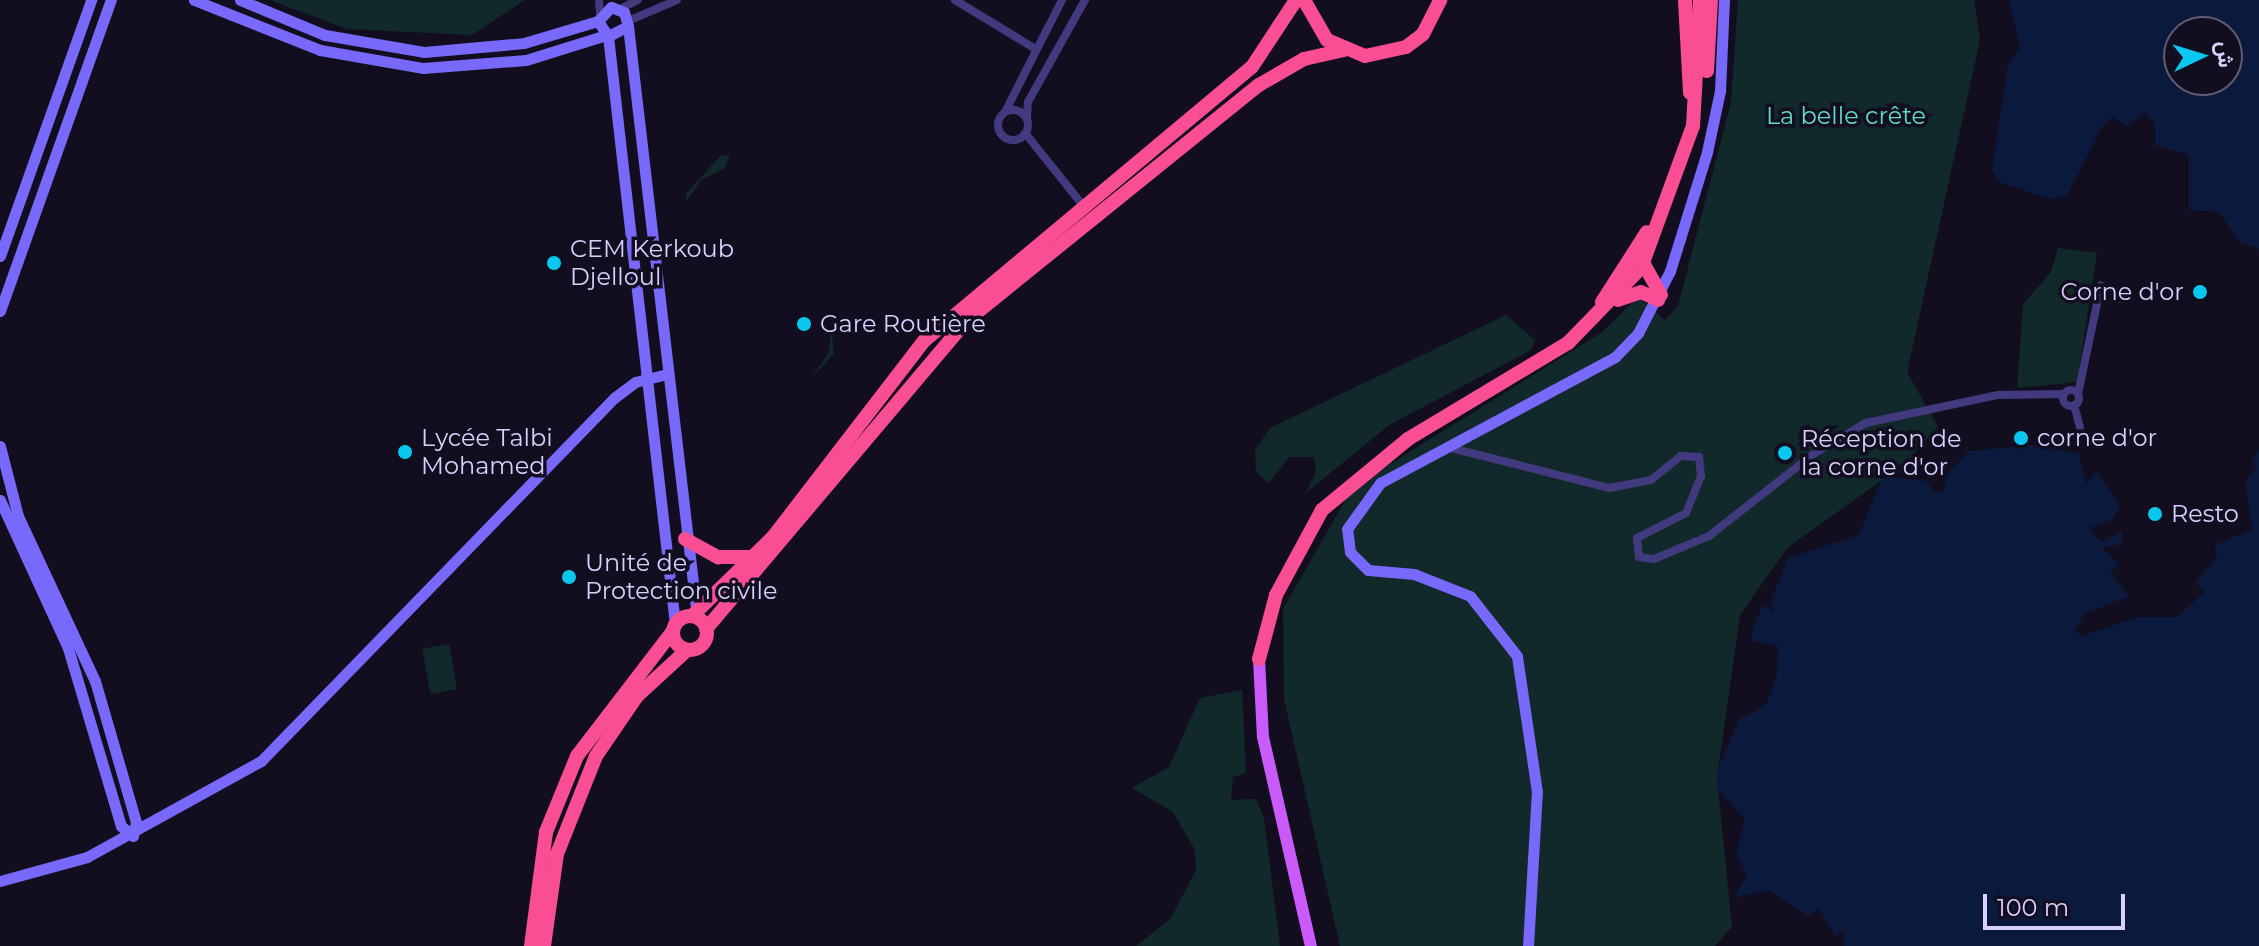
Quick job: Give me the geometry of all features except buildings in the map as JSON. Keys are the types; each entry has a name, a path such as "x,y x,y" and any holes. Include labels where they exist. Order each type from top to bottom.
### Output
{"highway":[{"path":"698,619 756,557 924,341 1259,60 1296,0"},
{"path":"1304,0 1313,24 1344,50"},
{"path":"531,946 546,832 577,756 673,628 698,619 805,521 916,372 965,322 1259,85 1304,59 1344,50 1375,55 1406,47 1423,34 1440,0"},
{"path":"1685,0 1693,97"},
{"path":"1693,0 1693,97"},
{"path":"1259,659 1288,566 1344,488 1427,426 1568,343 1614,302 1641,268 1676,186 1693,97 1700,0"},
{"path":"1660,298 1641,268 1647,231 1693,97 1709,62 1711,0"},
{"path":"1259,659 1276,586 1319,508 1378,454 1583,321 1647,231"},
{"path":"1614,302 1641,292 1660,298"},
{"path":"685,539 718,557 756,557"},
{"path":"544,946 557,854 596,756 637,696 687,650 704,644 698,619"},
{"path":"673,628 687,650"}],"main road":[{"path":"1259,659 1263,737 1311,946"}],"street":[{"path":"0,256 91,0"},
{"path":"0,311 111,0"},
{"path":"194,0 320,50 423,68 526,60 607,36 677,0"},
{"path":"240,0 325,35 424,52 502,47 599,18 619,6 638,0"},
{"path":"599,0 599,18 607,36 649,377 673,628"},
{"path":"955,0 972,4 1034,48"},
{"path":"1025,133 1004,137 998,124 1034,48 1062,0"},
{"path":"1085,0 1028,102 1025,133 1085,208"},
{"path":"1528,946 1537,792 1517,656 1497,621 1470,596 1414,574 1368,570 1350,552 1347,529 1359,504 1435,448 1615,357 1660,298 1713,128 1724,0"},
{"path":"619,6 628,24 685,539 698,619"},
{"path":"1005,112 1027,119"},
{"path":"2074,405 2101,285"},
{"path":"0,881 65,867 133,836 274,751 524,485 614,398 649,377 667,374"},
{"path":"2064,394 2074,405 2080,427"},
{"path":"1435,448 1479,455 1609,488 1651,480 1681,456 1699,457 1701,476 1686,513 1635,542 1639,557 1654,559 1709,536 1815,453 1866,423 1998,395 2078,394"},
{"path":"1471,429 1479,455"},
{"path":"0,446 12,499 31,557"},
{"path":"0,500 95,681 136,822 133,836"}],"green space":[{"path":"270,0 525,0 472,35 347,29"},
{"name":"La belle crête","path":"1738,0 1974,0 1980,40 1907,372 1938,427 1905,464 1788,547 1740,615 1717,778 1732,927 1715,946 1340,946 1284,699 1283,609 1353,487 1601,333 1638,297 1665,320 1678,306 1731,102"},
{"path":"721,155 730,156 724,169 701,180 686,202 686,194"},
{"path":"2058,248 2097,253 2077,382 2017,388 2023,304 2051,272"},
{"path":"1506,315 1535,340 1531,350 1389,425 1306,493 1316,472 1314,457 1289,457 1269,483 1256,472 1255,450 1270,428"},
{"path":"831,325 834,353 810,380 829,352"},
{"path":"449,644 457,689 430,694 422,649"},
{"path":"1242,690 1246,773 1233,777 1231,800 1256,799 1264,818 1280,946 1136,946 1171,918 1196,870 1195,850 1173,812 1132,788 1169,767 1200,698"}],"water":[{"path":"2009,0 2259,0 2259,249 2239,242 2219,212 2189,210 2189,155 2155,145 2155,123 2144,112 2128,127 2112,117 2102,127 2067,196 2050,199 1999,182 1992,169 2008,64 2020,48"},
{"path":"2034,445 2079,454 2086,484 2097,471 2120,505 2112,520 2088,528 2101,542 2122,531 2122,544 2102,548 2119,564 2110,573 2130,596 2084,614 2074,631 2082,636 2137,617 2176,617 2205,592 2195,582 2217,557 2215,545 2252,529 2245,481 2257,469 2251,462 2259,449 2259,946 1844,946 1844,930 1835,936 1819,908 1809,916 1768,890 1734,898 1747,875 1736,854 1745,819 1718,791 1718,767 1739,719 1766,705 1776,679 1778,646 1752,641 1751,632 1763,605 1775,613 1770,604 1779,597 1771,600 1788,558 1859,535 1883,476 1927,481 1934,493 1945,490 1945,477 1969,451"}],"place":[{"name":"CEM Kerkoub Djelloul","path":"554,263"},
{"name":"Corne d'or","path":"2200,292"},
{"name":"Gare Routière","path":"804,324"},
{"name":"corne d'or","path":"2021,438"},
{"name":"Lycée Talbi Mohamed","path":"405,452"},
{"name":"Réception de la corne d'or","path":"1785,453"},
{"name":"Resto","path":"2155,514"},
{"name":"Unité de Protection civile","path":"569,577"}]}
